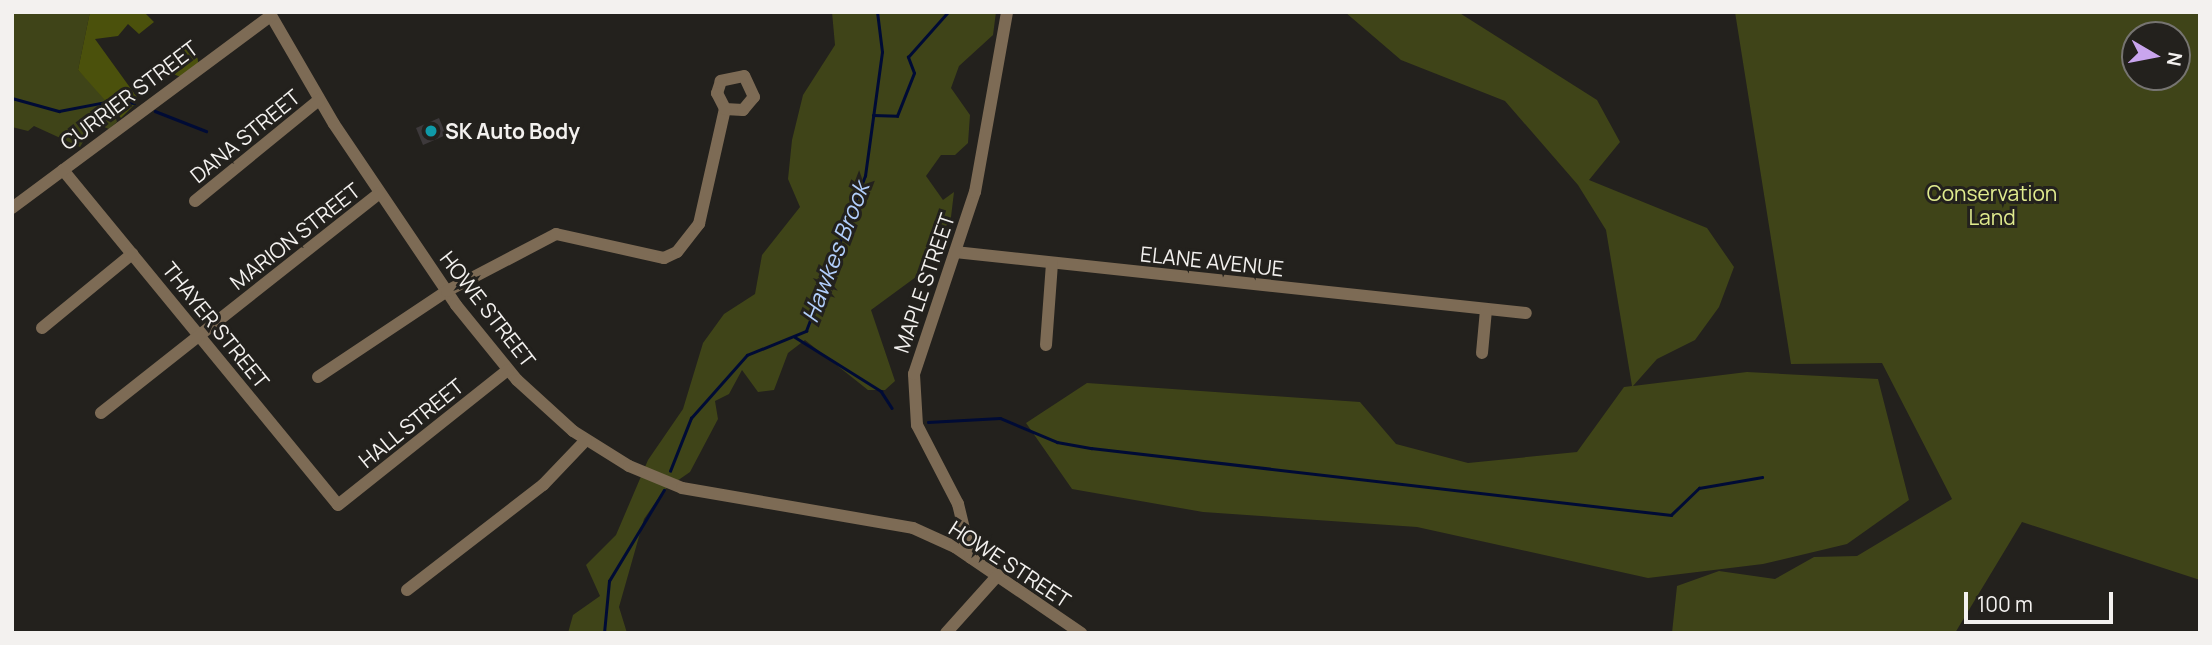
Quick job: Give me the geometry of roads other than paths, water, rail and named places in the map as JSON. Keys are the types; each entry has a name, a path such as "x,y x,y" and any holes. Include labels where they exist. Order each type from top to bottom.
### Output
{"street":[{"name":"MAPLE STREET","path":"971,558 968,530 926,449 912,399 923,338 975,192 1007,12"},
{"name":"HOWE STREET","path":"270,14 319,100 447,291 508,370 586,440 682,488 891,521 971,558 1081,633"},
{"name":"CURRIER STREET","path":"12,208 270,14"},
{"name":"DANA STREET","path":"195,201 319,100"},
{"path":"318,377 447,291 556,234 664,258 677,252 699,224 725,109"},
{"name":"THAYER STREET","path":"64,170 338,505"},
{"name":"MARION STREET","path":"101,413 380,193"},
{"name":"ELANE AVENUE","path":"955,252 1526,313"},
{"path":"42,328 132,254"},
{"path":"1046,345 1052,262"},
{"path":"1482,353 1486,310"},
{"name":"HALL STREET","path":"338,505 508,370"},
{"path":"407,590 543,485 586,440"},
{"path":"946,633 998,575"}],"waterway":[{"name":"Hawkes Brook","path":"670,471 691,418 747,355 806,331 865,176 882,52 877,12"},
{"path":"873,115 897,116 914,73 908,57 948,12"},
{"path":"12,98 59,111 111,101 134,103"},
{"path":"155,111 206,131"},
{"path":"795,337 881,391 892,408"},
{"path":"928,422 1000,418 1057,442 1091,448 1671,515 1699,488 1762,477"},
{"name":"Hawkes Brook","path":"604,633 609,581 664,490"}],"place":[{"name":"SK Auto Body","path":"431,131"}],"park label":[{"name":"Conservation Land","path":"1992,205"}]}
